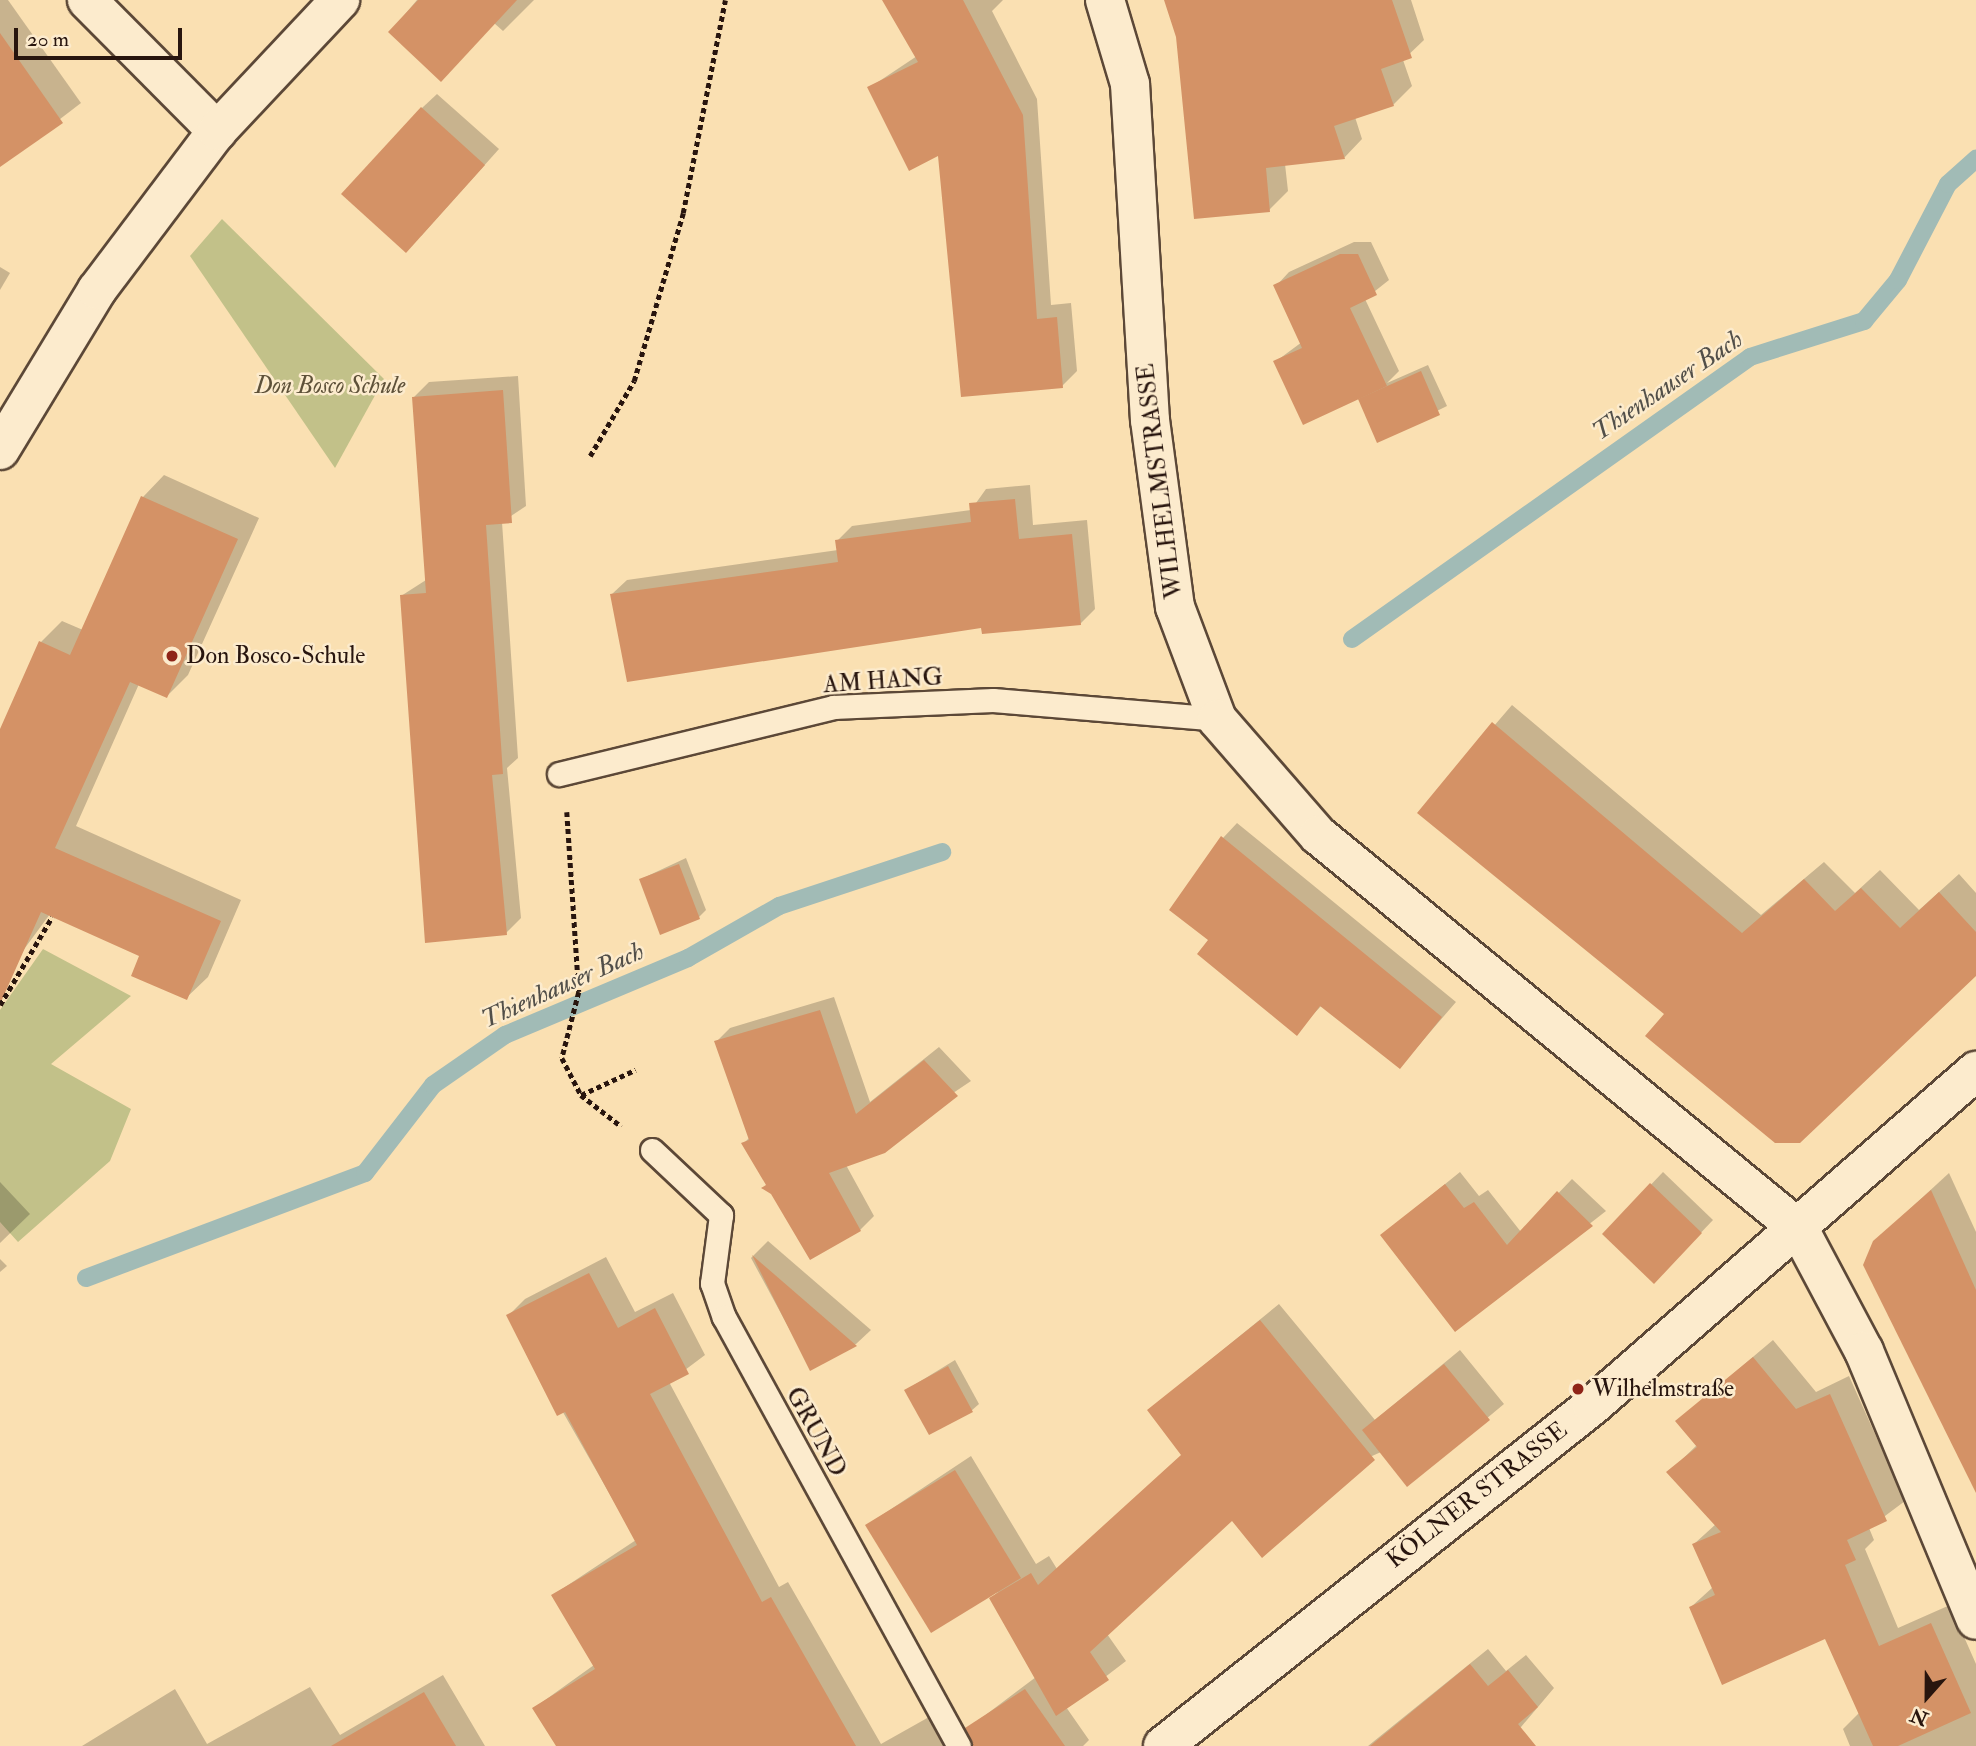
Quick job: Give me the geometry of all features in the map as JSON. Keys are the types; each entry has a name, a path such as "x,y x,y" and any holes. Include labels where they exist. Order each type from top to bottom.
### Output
{"street":[{"path":"87,0 217,131"},
{"path":"0,450 97,290 217,131 340,0"},
{"name":"WILHELMSTRASSE","path":"1105,0 1130,84 1150,420 1175,607 1217,719 1318,835 1799,1230 1864,1351 1976,1620"},
{"name":"KÖLNER STRASSE","path":"1163,1746 1592,1406 1799,1230 1976,1071"}],"lane":[{"name":"AM HANG","path":"559,774 834,707 993,700 1217,719"},
{"name":"GRUND","path":"652,1150 721,1215 712,1283 724,1317 959,1746"}],"path":[{"path":"590,456 634,381 683,213 725,0"},
{"path":"559,774 573,844 579,992 575,1025 562,1058 581,1095 652,1150"},
{"path":"0,1005 52,917"},
{"path":"581,1095 635,1070"}],"green space":[{"name":"Don Bosco Schule","path":"222,219 384,379 335,468 190,256"},
{"path":"43,949 131,996 51,1064 131,1109 110,1161 18,1242 0,1222 0,1010"}],"building":[{"path":"418,0 517,0 441,82 388,32"},
{"path":"882,0 963,0 1023,115 1037,319 1057,317 1063,388 961,397 938,156 909,171 867,87 918,62"},
{"path":"1164,0 1392,0 1412,58 1381,69 1394,106 1334,126 1345,159 1266,168 1270,212 1194,219 1176,37"},
{"path":"0,33 63,123 0,167"},
{"path":"421,107 485,165 406,253 341,194"},
{"path":"1340,254 1358,254 1377,295 1350,308 1387,386 1303,425 1273,361 1302,348 1273,285"},
{"path":"1421,371 1440,415 1377,443 1358,399"},
{"path":"503,390 512,523 486,525 503,774 492,775 507,935 425,943 400,595 426,593 412,397"},
{"path":"141,496 238,539 167,698 130,682 55,848 221,921 187,1000 131,976 139,956 41,912 0,1004 0,729 39,641 70,655"},
{"path":"1015,499 1019,539 1072,534 1081,625 982,634 981,628 627,682 610,594 838,562 835,540 971,522 969,503"},
{"path":"1492,722 1742,933 1804,879 1835,911 1861,888 1900,928 1939,892 1976,932 1976,976 1800,1143 1775,1143 1645,1036 1664,1014 1417,813"},
{"path":"1221,836 1442,1017 1400,1069 1320,1006 1297,1036 1197,954 1208,940 1169,910"},
{"path":"679,864 700,919 660,935 639,879"},
{"path":"820,1010 856,1114 924,1060 958,1096 885,1153 829,1173 861,1231 810,1260 771,1194 761,1188 766,1185 741,1143 749,1140 714,1041"},
{"path":"1650,1183 1702,1233 1654,1284 1602,1234"},
{"path":"1445,1184 1464,1208 1474,1202 1507,1245 1557,1191 1593,1226 1455,1332 1380,1235"},
{"path":"1931,1190 1976,1290 1976,1493 1863,1265 1873,1241"},
{"path":"752,1255 857,1346 810,1371"},
{"path":"589,1273 618,1328 655,1308 689,1374 650,1394 762,1602 771,1597 856,1746 556,1746 532,1708 595,1669 551,1595 637,1545 565,1412 557,1416 506,1315"},
{"path":"1260,1320 1375,1460 1262,1558 1232,1521 1090,1652 1109,1680 1056,1716 989,1598 1031,1573 1038,1585 1181,1455 1147,1410"},
{"path":"1753,1357 1796,1409 1830,1394 1887,1521 1847,1540 1856,1560 1845,1565 1879,1646 1931,1623 1971,1713 1898,1746 1873,1746 1825,1639 1722,1685 1689,1607 1715,1595 1692,1544 1721,1532 1666,1472 1697,1447 1675,1421"},
{"path":"1444,1364 1490,1420 1407,1487 1362,1430"},
{"path":"948,1366 973,1412 929,1435 904,1390"},
{"path":"955,1470 1021,1578 931,1633 865,1525"},
{"path":"1470,1664 1488,1686 1508,1670 1538,1707 1518,1724 1536,1746 1370,1746"},
{"path":"1025,1689 1065,1746 973,1746 965,1728"},
{"path":"424,1692 456,1746 331,1746"}],"waterway":[{"name":"Thienhauser Bach","path":"1352,639 1750,357 1864,321 1898,280 1948,184 1976,159"},
{"name":"Thienhauser Bach","path":"86,1278 365,1173 433,1085 505,1035 688,958 779,906 942,852"}],"place":[{"name":"Don Bosco-Schule","path":"172,656"},
{"name":"Wilhelmstraße","path":"1578,1389"}]}
